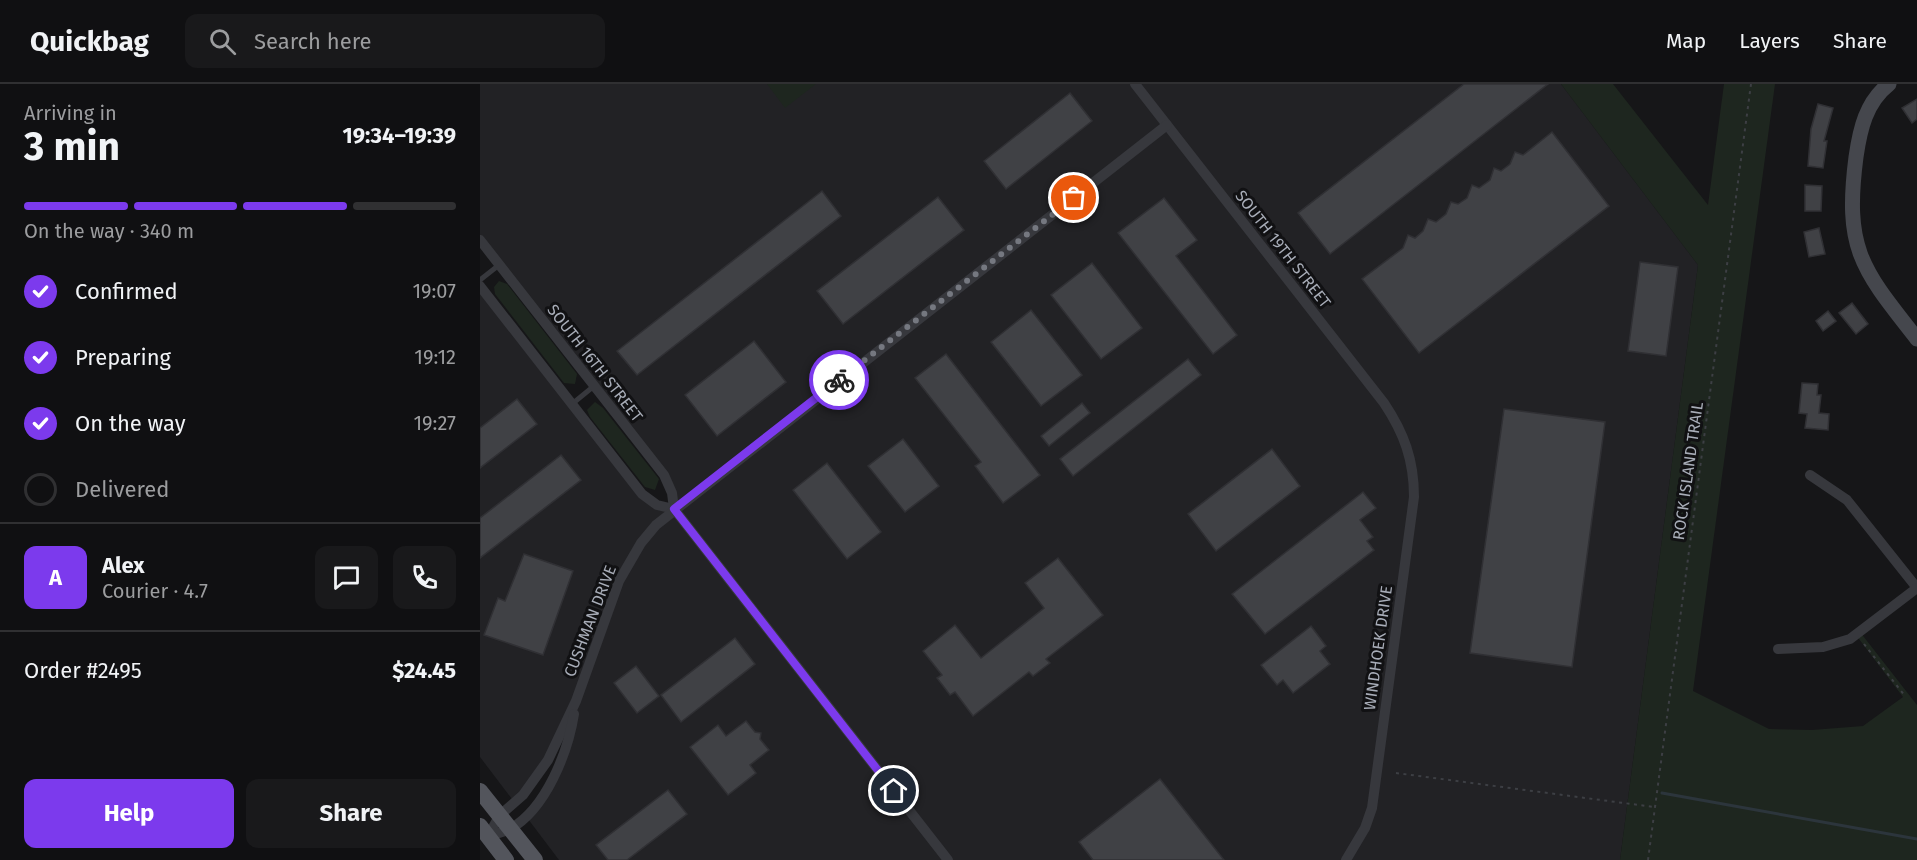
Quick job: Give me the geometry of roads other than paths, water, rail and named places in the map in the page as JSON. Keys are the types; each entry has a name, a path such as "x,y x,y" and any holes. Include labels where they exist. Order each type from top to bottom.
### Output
{"main road":[{"path":"480,791 535,860"},
{"path":"484,831 506,860"}],"street":[{"name":"SOUTH 19TH STREET","path":"1135,84 1384,403 1404,435"},
{"path":"1889,84 1876,97 1862,124 1851,197 1851,218 1855,239 1867,272 1917,339"},
{"name":"CUSHMAN DRIVE","path":"484,831 505,822 540,774 576,701 619,581 641,543 674,509 1167,125"},
{"name":"SOUTH 16TH STREET","path":"480,240 664,475 672,493 674,509 948,860"},
{"name":"SOUTH 16TH STREET","path":"480,286 642,494 657,505 674,509"},
{"name":"WINDHOEK DRIVE","path":"1346,860 1365,828 1372,808 1408,543 1414,480 1404,435"},
{"path":"1778,649 1823,647 1850,639 1917,588 1847,500 1830,486 1810,475"},
{"name":"CUSHMAN DRIVE","path":"484,831 525,815 554,778 571,735 576,701"}],"lane":[{"path":"480,280 499,265"},
{"path":"572,404 594,386"}],"waterway":[{"path":"1662,793 1917,839"}]}
